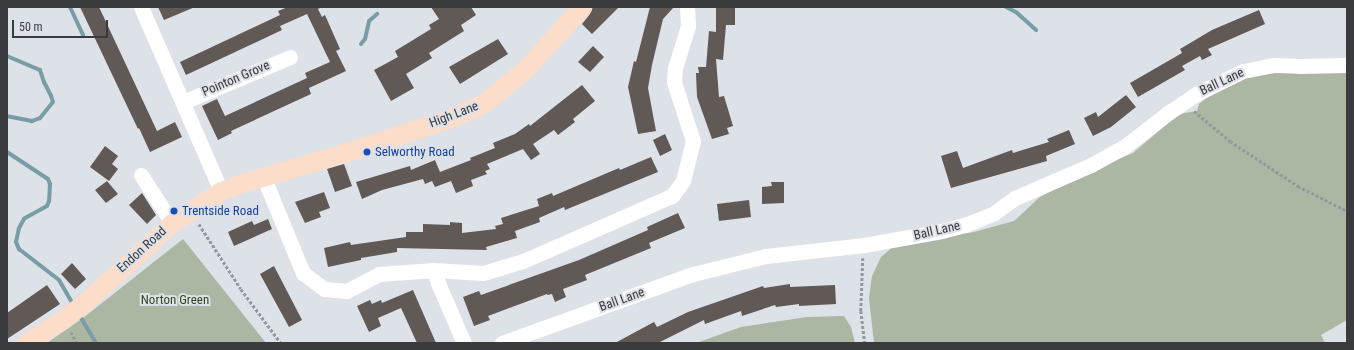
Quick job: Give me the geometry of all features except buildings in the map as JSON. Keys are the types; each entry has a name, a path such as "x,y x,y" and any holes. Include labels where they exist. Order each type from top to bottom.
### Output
{"main road":[{"name":"High Lane","path":"292,168 450,118 484,103 524,70 582,7"},
{"name":"Endon Road","path":"26,343 64,318 84,302 172,224 190,210 221,192 263,176 292,168"}],"street":[{"path":"141,7 221,192"},
{"path":"263,176 303,272 324,288 347,291 379,274 434,270 483,272 523,261 672,196 683,181 693,141 674,82 675,68 688,26 687,7"},
{"name":"Pointon Grove","path":"183,102 290,57"},
{"name":"Ball Lane","path":"502,343 693,274 766,256 864,245 942,231 965,224 994,213 1022,195 1090,165 1124,147 1184,103 1243,71 1274,64 1299,66 1347,65"},
{"path":"141,175 172,224"},
{"path":"434,270 438,283 464,343"}],"path":[{"path":"1184,103 1230,141 1267,166 1298,186 1347,211"},
{"path":"190,210 241,289 281,343"},
{"path":"864,245 861,311 865,343"}],"green space":[{"path":"1347,70 1347,320 1321,335 1325,343 874,343 869,298 872,276 881,257 894,246 974,232 1014,221 1040,197 1081,175 1133,153 1179,114 1197,111 1199,104 1227,82 1273,72"},
{"name":"Norton Green","path":"183,239 266,343 47,343 83,318"},
{"path":"844,316 851,327 855,343 696,343 741,327 807,317"}],"waterway":[{"path":"70,7 83,35"},
{"path":"1006,7 1016,12 1036,30"},
{"path":"361,44 365,39 369,21 377,14"},
{"path":"7,56 40,70 53,102 40,118 32,121 7,116"},
{"path":"7,152 48,179 50,184 49,201 47,206 24,219 19,228 16,242 19,249 59,280 73,304"},
{"path":"78,313 96,343"}],"place":[{"name":"Selworthy Road","path":"367,152"},
{"name":"Trentside Road","path":"174,211"}]}
